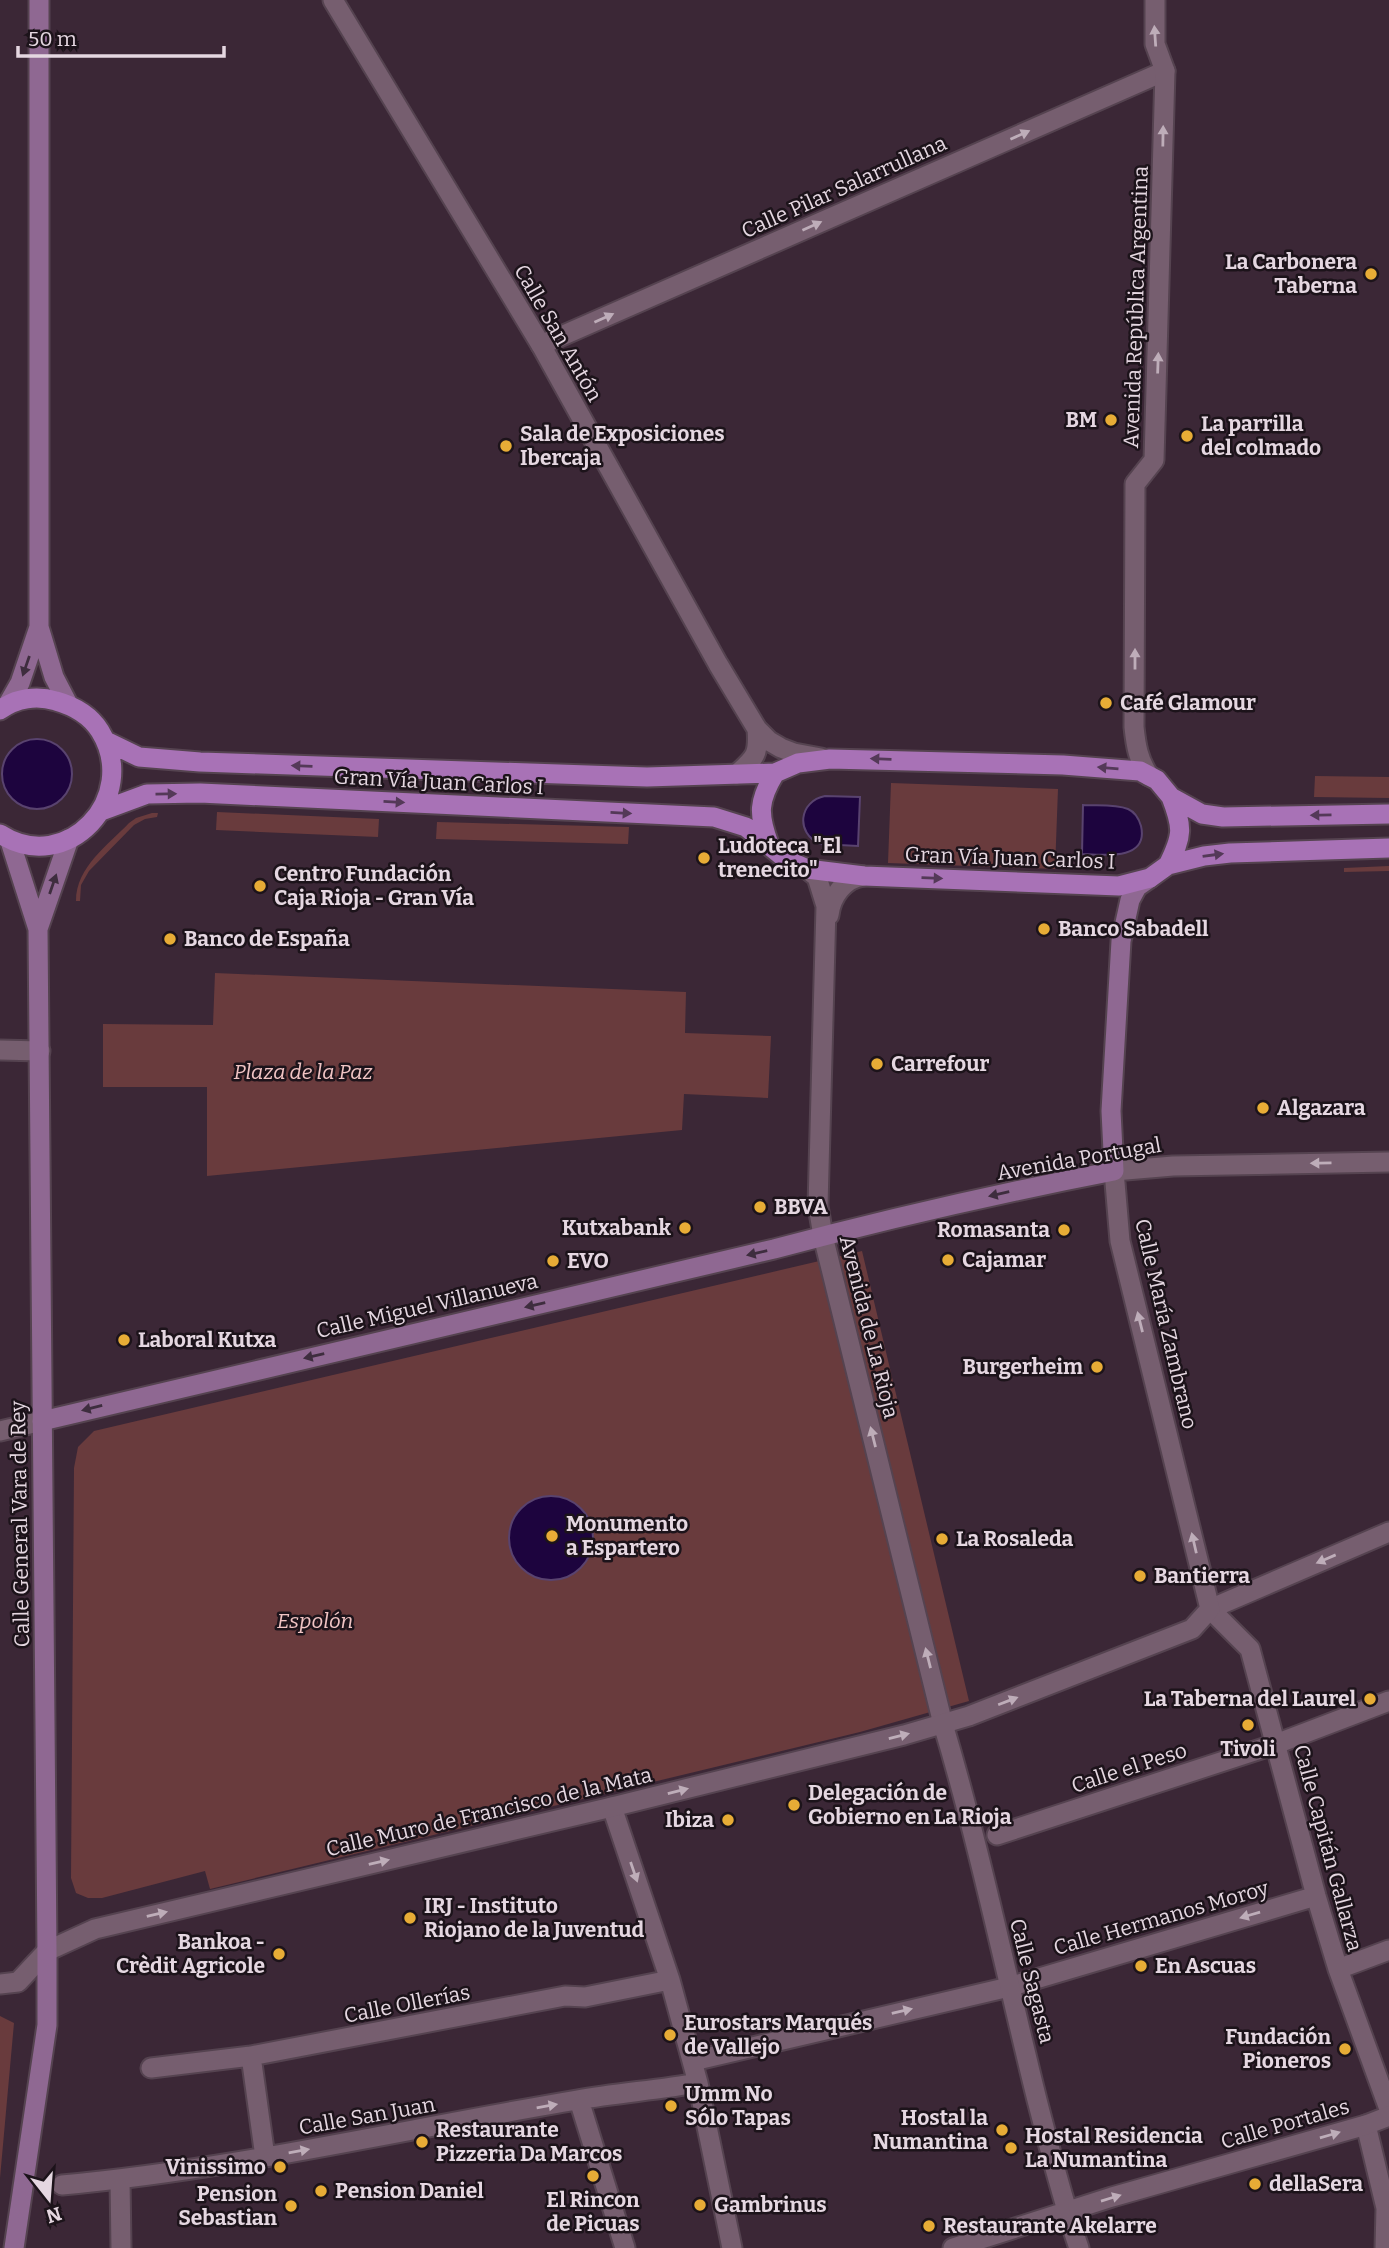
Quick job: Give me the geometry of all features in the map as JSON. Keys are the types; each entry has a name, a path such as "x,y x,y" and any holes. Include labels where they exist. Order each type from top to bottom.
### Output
{"main road":[{"path":"39,0 39,627 54,677 68,704"},
{"path":"4,707 20,682 39,627"},
{"path":"4,707 28,698 48,698 68,704 96,725 106,741 112,764 107,800 87,828 69,839 50,845 30,846 5,838"},
{"name":"Gran Vía Juan Carlos I","path":"106,741 139,757 200,762 647,777 775,773 798,763 830,759 1081,766 1140,771 1149,776"},
{"path":"770,845 760,820 764,791 775,773"},
{"path":"1149,776 1157,780 1171,797 1180,821 1179,843 1168,865"},
{"name":"Gran Vía Juan Carlos I","path":"101,811 147,794 200,793 714,817 746,827 787,860 807,869 864,876 1103,885 1129,885 1150,878 1168,865 1205,856 1389,848"},
{"path":"1171,797 1202,814 1223,817 1389,814"},
{"name":"Calle General Vara de Rey","path":"5,838 38,929 47,1951 47,2025 14,2248"},
{"name":"Calle General Vara de Rey","path":"38,929 69,839"},
{"name":"Calle María Zambrano","path":"1114,1171 1111,1111 1121,941 1130,900 1137,887 1150,878"},
{"path":"1103,885 1114,889 1118,894 1124,905 1126,920"},
{"name":"Avenida Portugal","path":"823,1236 1038,1185 1114,1171"},
{"name":"Calle Miguel Villanueva","path":"42,1421 823,1236"}],"street":[{"name":"Calle San Antón","path":"333,0 541,345 718,664 776,755 775,773"},
{"name":"Avenida República Argentina","path":"1149,776 1140,763 1134,727 1135,484 1154,460 1165,71 1154,44 1155,0"},
{"name":"Calle Pilar Salarrullana","path":"541,345 1165,71"},
{"path":"737,774 753,760 763,735 794,753 830,759"},
{"name":"Avenida de La Rioja","path":"807,869 817,877 824,897 827,933"},
{"name":"Avenida de La Rioja","path":"864,876 850,880 830,905 818,1206 823,1236 943,1724"},
{"path":"0,1050 40,1051"},
{"name":"Avenida Portugal","path":"1114,1171 1174,1166 1389,1161"},
{"name":"Calle María Zambrano","path":"1114,1171 1120,1241 1210,1609"},
{"path":"0,1431 42,1421"},
{"name":"Calle Muro de Francisco de la Mata","path":"47,1951 95,1929 612,1807 969,1716 1192,1629 1210,1609 1389,1532"},
{"name":"Calle Capitán Gallarza","path":"1210,1609 1250,1649 1338,1969 1389,2109"},
{"name":"Calle el Peso","path":"997,1835 1276,1744 1389,1701"},
{"name":"Calle Sagasta","path":"943,1724 976,1842 1009,1987 1067,2213 1079,2248"},
{"path":"612,1807 670,1980 693,2062 689,2085 732,2248"},
{"name":"Calle Hermanos Moroy","path":"693,2062 1009,1987 1316,1896"},
{"path":"1338,1969 1389,1950"},
{"path":"0,1984 18,1982 47,1951"},
{"name":"Calle Ollerías","path":"151,2068 251,2056 565,1996 585,1997 670,1980"},
{"path":"251,2056 265,2157"},
{"name":"Calle San Juan","path":"61,2185 120,2180 265,2157 579,2100 689,2085"},
{"path":"579,2100 625,2248"},
{"name":"Calle Portales","path":"953,2248 1112,2197 1366,2125 1389,2116"},
{"path":"1366,2125 1386,2208 1385,2248"},
{"path":"120,2180 121,2248"}],"green space":[{"path":"1315,776 1389,777 1389,798 1314,797"},
{"path":"891,783 1058,789 1055,869 888,863"},
{"path":"217,812 379,819 378,837 216,830"},
{"path":"158,813 157,817 134,825 89,871 81,885 80,901 76,901 81,878 95,857 129,823"},
{"path":"437,822 629,827 628,844 436,839"},
{"path":"1389,866 1389,871 1344,872 1344,868"},
{"name":"Plaza de la Paz","path":"215,973 686,992 685,1033 771,1036 768,1098 684,1094 682,1130 207,1176 207,1087 103,1087 103,1024 213,1025"},
{"name":"Espolón","path":"862,1251 969,1701 860,1732 210,1889 205,1871 102,1898 88,1898 76,1893 71,1878 74,1468 78,1447 94,1431"},
{"path":"0,2016 14,2023 0,2178"}],"shaded area":[{"path":"37,739 62,749 72,774 62,799 37,809 12,799 2,774 12,749"},
{"path":"825,796 860,797 858,846 820,844 807,833 803,818 805,810 816,799"},
{"path":"1083,805 1117,806 1130,810 1141,826 1142,837 1138,845 1122,854 1082,854"},
{"path":"551,1496 567,1499 581,1508 590,1522 593,1538 590,1554 581,1568 567,1577 551,1580 535,1577 521,1568 512,1554 509,1538 512,1522 521,1508 535,1499"}],"place":[{"name":"La Carbonera Taberna","path":"1371,274"},
{"name":"BM","path":"1111,420"},
{"name":"La parrilla del colmado","path":"1187,436"},
{"name":"Sala de Exposiciones Ibercaja","path":"506,446"},
{"name":"Café Glamour","path":"1106,703"},
{"name":"Ludoteca \"El trenecito\"","path":"704,858"},
{"name":"Centro Fundación Caja Rioja - Gran Vía","path":"260,886"},
{"name":"Banco Sabadell","path":"1044,929"},
{"name":"Banco de España","path":"170,939"},
{"name":"Carrefour","path":"877,1064"},
{"name":"Algazara","path":"1263,1108"},
{"name":"BBVA","path":"760,1207"},
{"name":"Kutxabank","path":"685,1228"},
{"name":"Romasanta","path":"1064,1230"},
{"name":"Cajamar","path":"948,1260"},
{"name":"EVO","path":"553,1261"},
{"name":"Laboral Kutxa","path":"124,1340"},
{"name":"Burgerheim","path":"1097,1367"},
{"name":"Monumento a Espartero","path":"552,1536"},
{"name":"La Rosaleda","path":"942,1539"},
{"name":"Bantierra","path":"1140,1576"},
{"name":"La Taberna del Laurel","path":"1370,1699"},
{"name":"Tivoli","path":"1248,1725"},
{"name":"Delegación de Gobierno en La Rioja","path":"794,1805"},
{"name":"Ibiza","path":"728,1820"},
{"name":"IRJ - Instituto Riojano de la Juventud","path":"410,1918"},
{"name":"Bankoa - Crèdit Agricole","path":"279,1954"},
{"name":"En Ascuas","path":"1141,1966"},
{"name":"Eurostars Marqués de Vallejo","path":"670,2035"},
{"name":"Fundación Pioneros","path":"1345,2049"},
{"name":"Umm No Sólo Tapas","path":"671,2106"},
{"name":"Hostal la Numantina","path":"1002,2130"},
{"name":"Restaurante Pizzeria Da Marcos","path":"422,2142"},
{"name":"Hostal Residencia La Numantina","path":"1011,2148"},
{"name":"Vinissimo","path":"280,2167"},
{"name":"El Rincon de Picuas","path":"593,2176"},
{"name":"dellaSera","path":"1255,2184"},
{"name":"Pension Daniel","path":"321,2191"},
{"name":"Gambrinus","path":"700,2205"},
{"name":"Pension Sebastian","path":"291,2206"},
{"name":"Restaurante Akelarre","path":"929,2226"}]}
